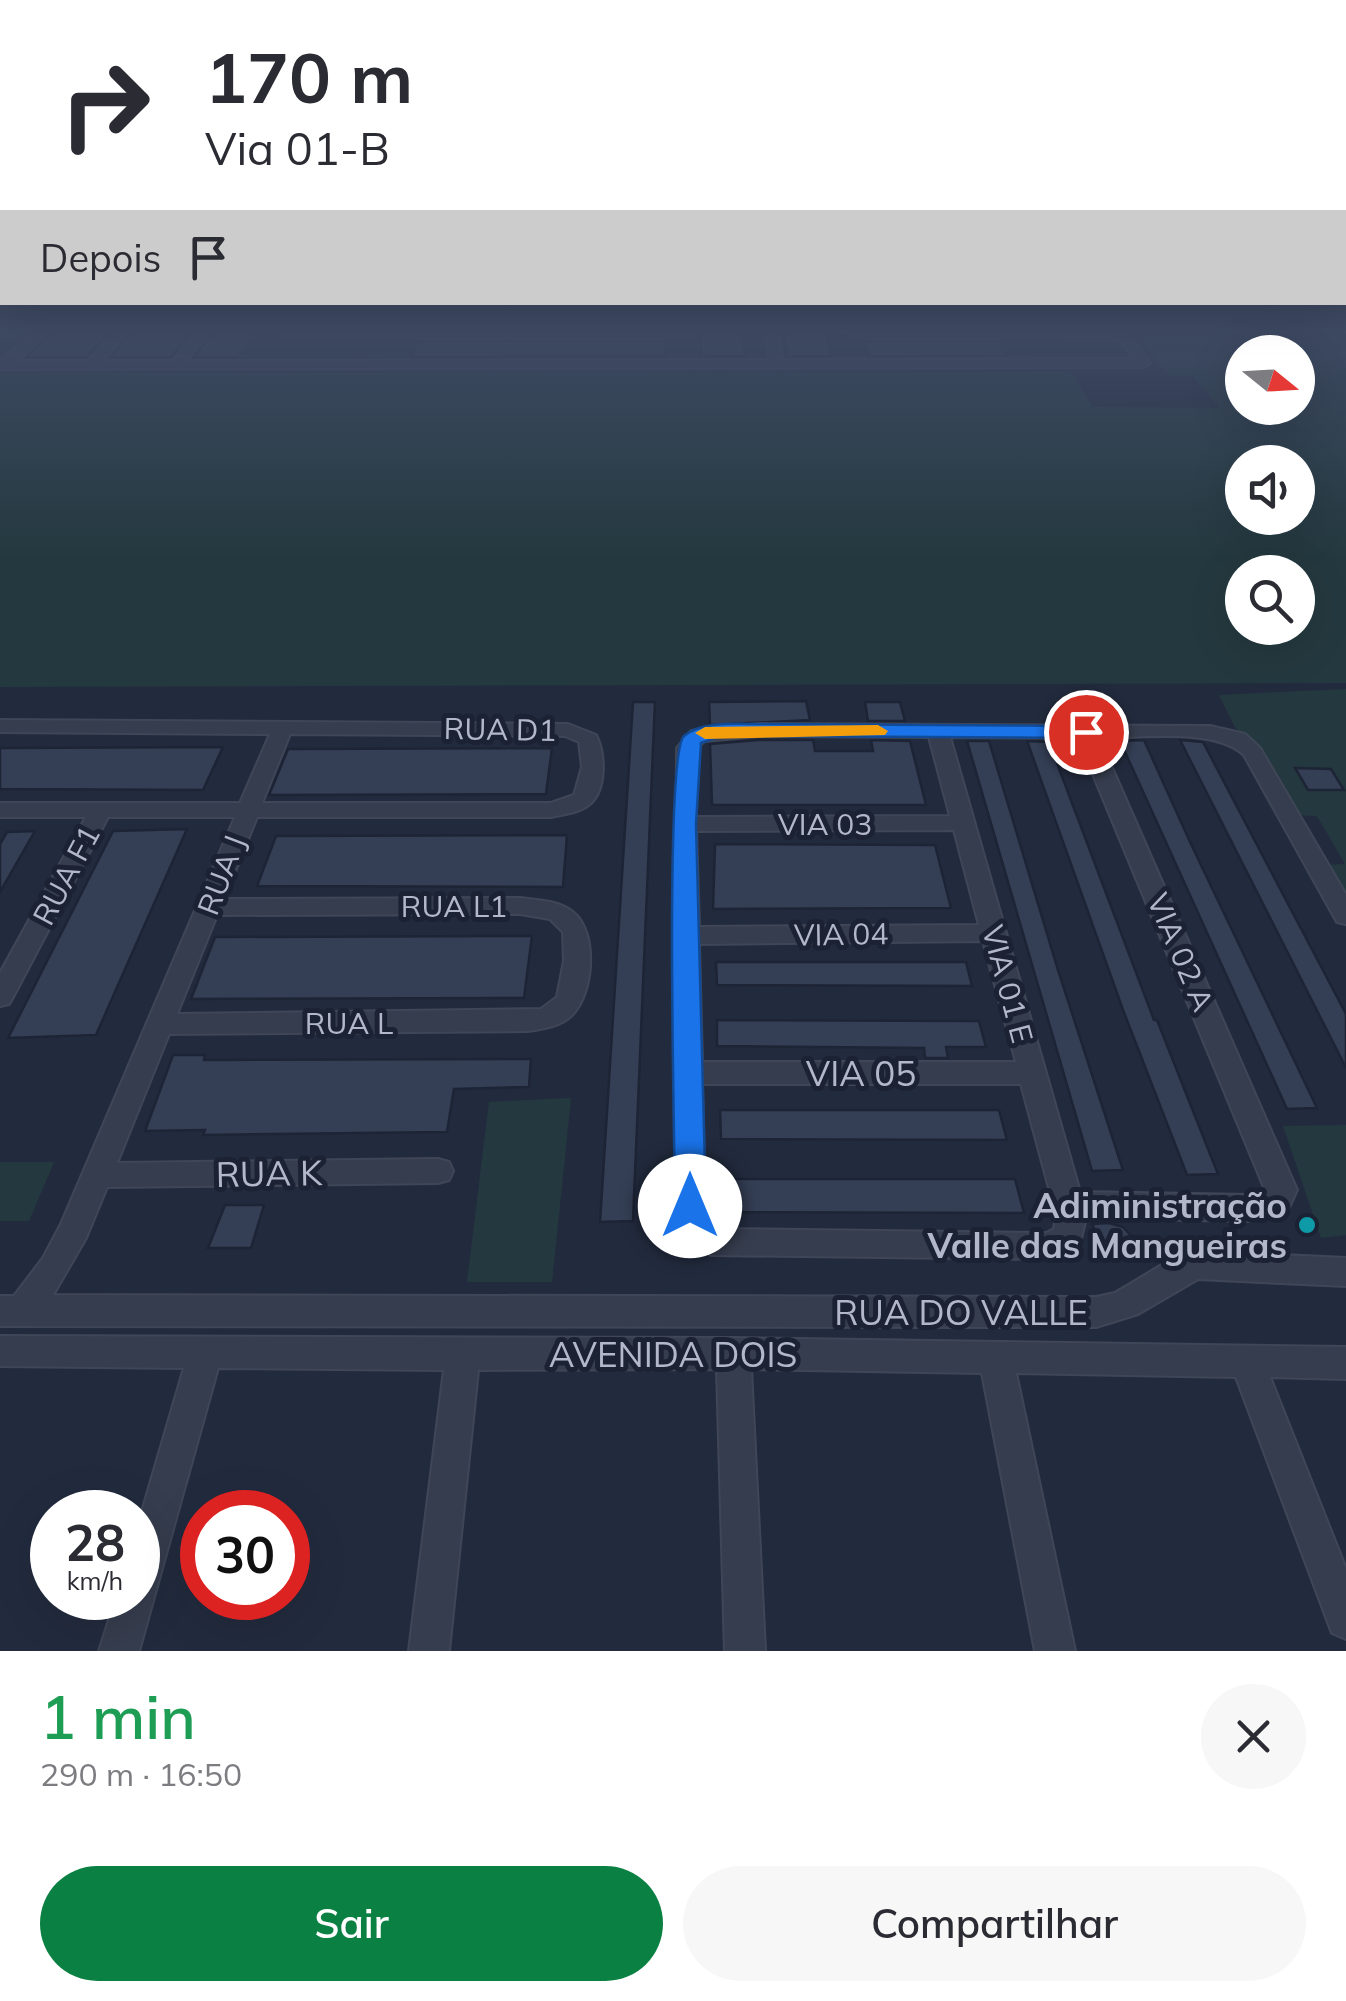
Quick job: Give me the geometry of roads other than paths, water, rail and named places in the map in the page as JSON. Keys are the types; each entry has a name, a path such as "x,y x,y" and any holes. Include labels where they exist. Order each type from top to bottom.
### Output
{"street":[{"name":"RUA D1","path":"0,726 574,730 585,734 593,748 590,786 577,803 551,810 0,810"},
{"name":"RUA J","path":"12,1310 54,1268 100,1175 283,727"},
{"path":"690,1073 685,824 688,744 704,734 734,730 1223,734 1242,741 1253,752 1346,916"},
{"name":"VIA 01 E","path":"690,1073 691,1218 705,1240 756,1246 1050,1246 1068,1237 1072,1222 1068,1205 938,731"},
{"name":"VIA 02 A","path":"1068,1205 1269,1206 1280,1199 1277,1172 1086,732"},
{"name":"RUA F1","path":"1,996 102,809"},
{"name":"VIA 03","path":"685,824 964,823"},
{"name":"RUA L1","path":"210,907 520,906 562,911 569,917 575,934 570,999 562,1011 536,1020"},
{"name":"VIA 04","path":"688,936 993,933"},
{"name":"RUA L","path":"162,1024 536,1020"},
{"name":"VIA 05","path":"690,1073 1032,1073"},
{"name":"RUA K","path":"100,1175 438,1171"},
{"name":"RUA DO VALLE","path":"12,1310 1096,1312 1125,1307 1182,1269 1198,1265 1346,1272"},
{"name":"AVENIDA DOIS","path":"0,1352 463,1356 733,1352 1346,1363"},
{"path":"733,1352 745,1651"},
{"path":"160,1511 205,1355"},
{"path":"429,1651 463,1356"},
{"path":"996,1356 1054,1651"},
{"path":"1247,1362 1346,1619"},
{"path":"119,1651 128,1620"}],"place":[{"name":"Adiministração Valle das Mangueiras","path":"1307,1225"}]}
